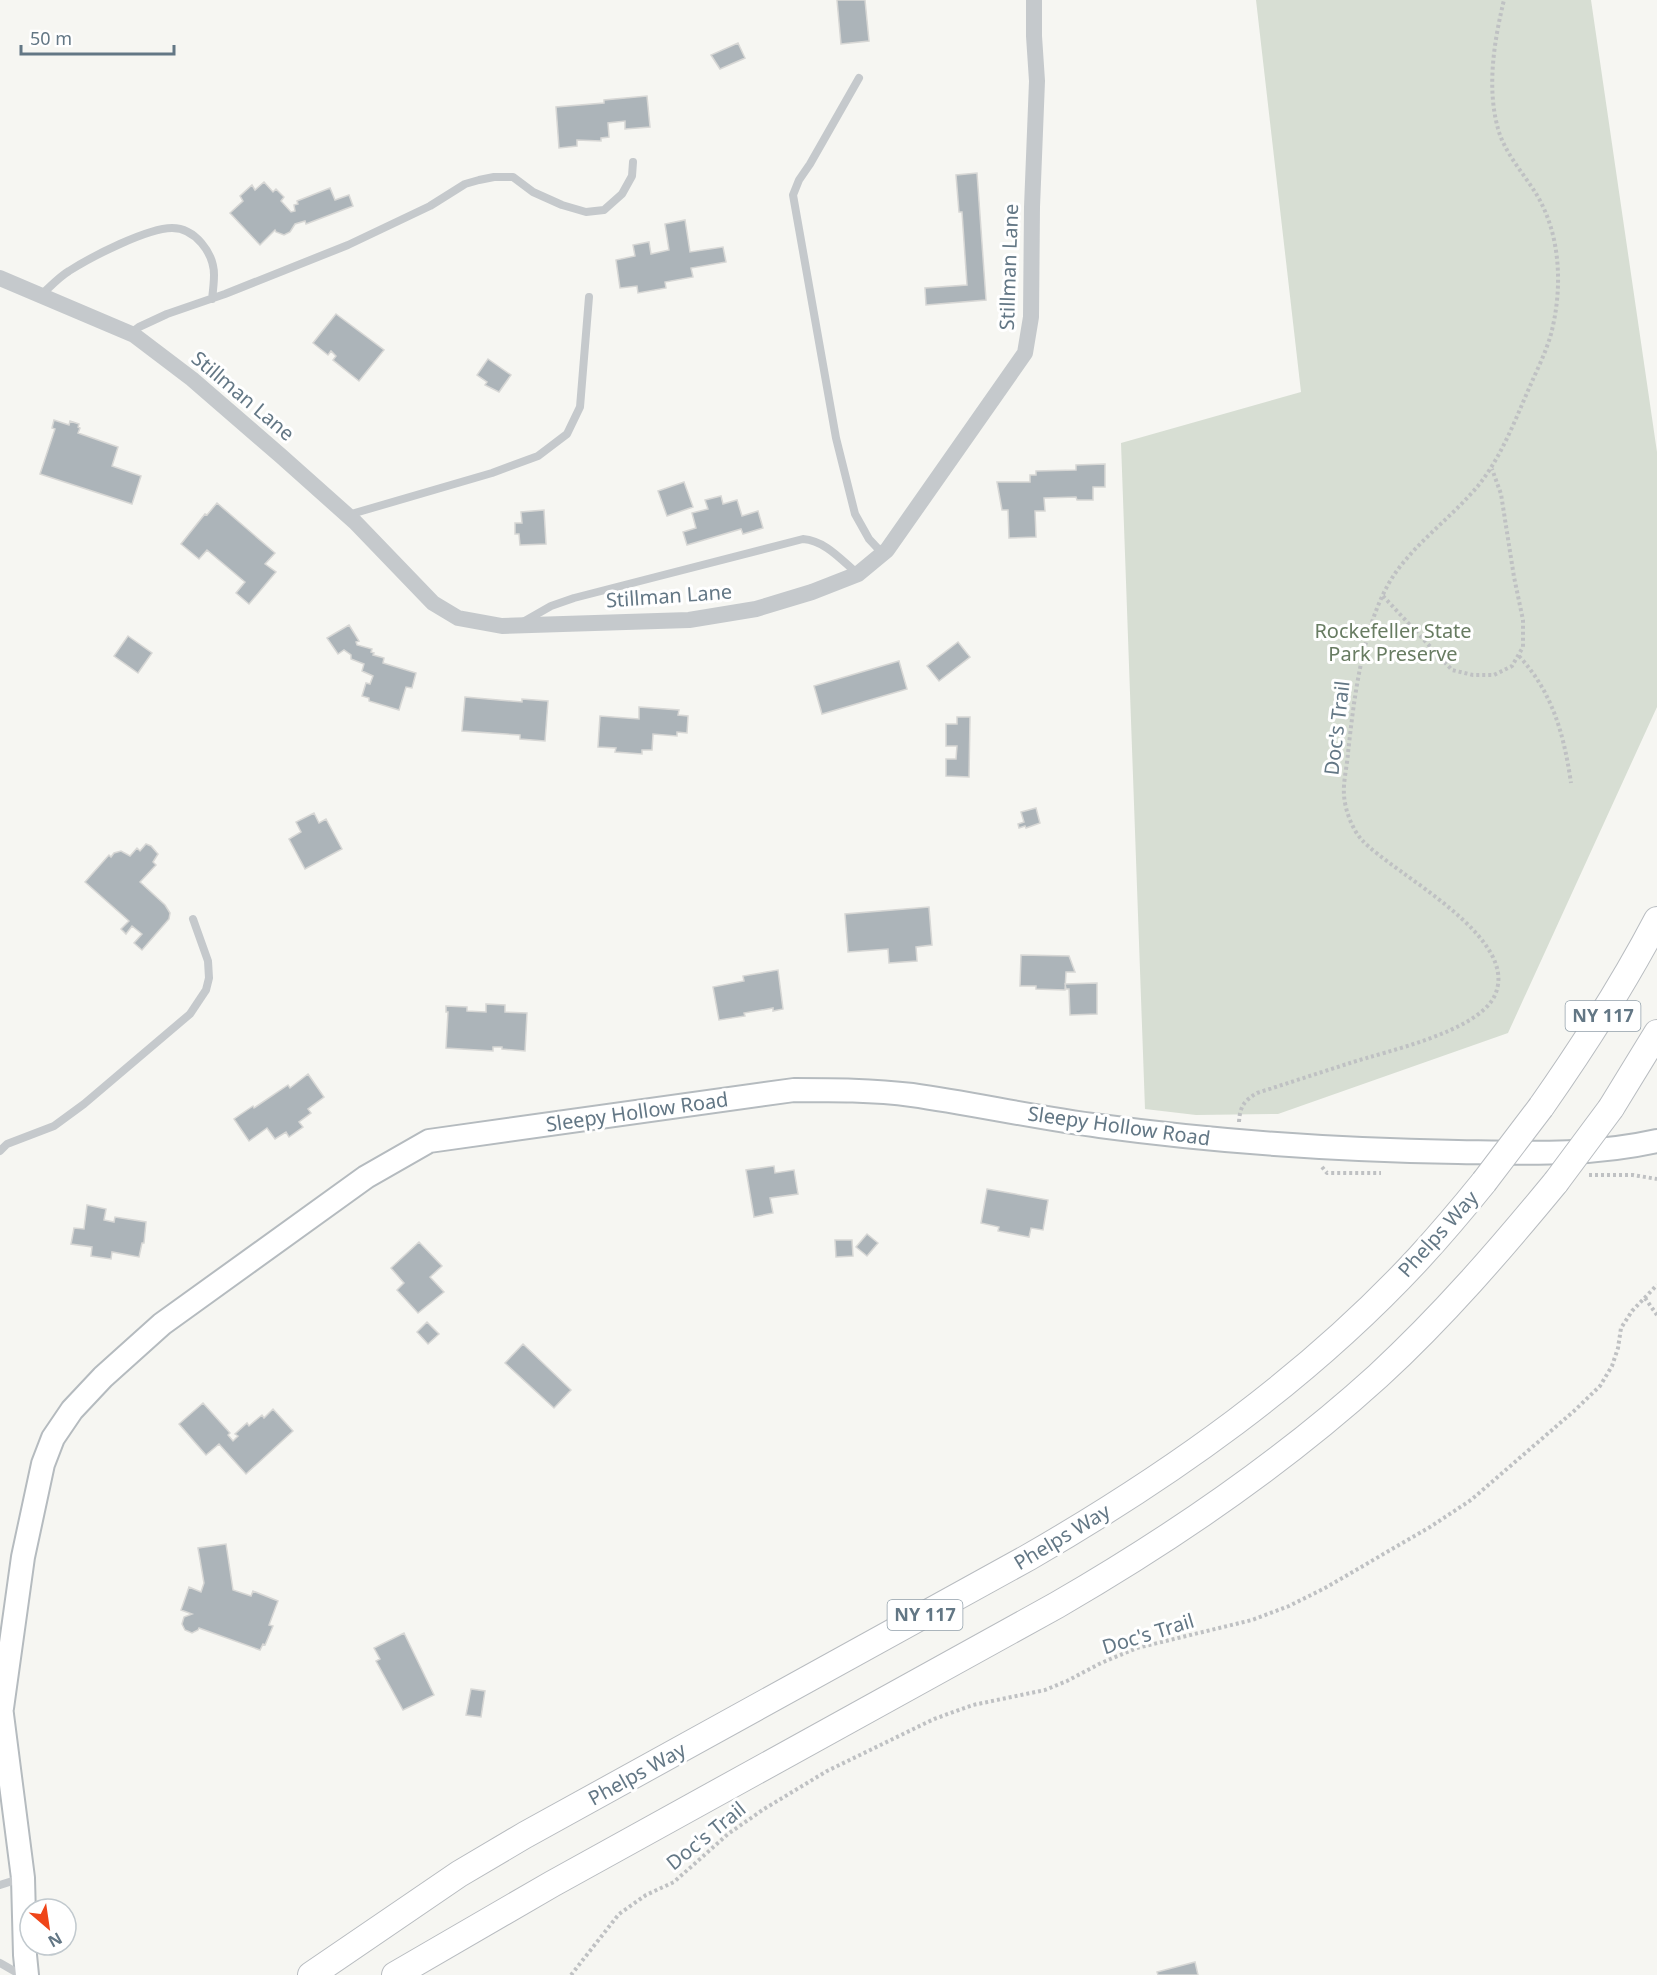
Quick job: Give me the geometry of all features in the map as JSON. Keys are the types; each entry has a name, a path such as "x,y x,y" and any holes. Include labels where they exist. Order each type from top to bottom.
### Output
{"main road":[{"name":"Phelps Way","path":"311,1975 406,1909 506,1847 1077,1529 1167,1471 1256,1406 1340,1335 1417,1260 1484,1182 1541,1107 1599,1023 1657,920"},
{"name":"NY 117","path":"395,1975 552,1884 1106,1577 1199,1517 1291,1450 1378,1376 1492,1259 1556,1182 1611,1108 1657,1033"}],"street":[{"name":"Stillman Lane","path":"0,278 131,333 192,379 348,515 433,603 458,618 502,626 518,626 689,620 756,609 812,592 858,574 883,554 1025,353 1030,317 1037,81 1034,0"},
{"name":"Sleepy Hollow Road","path":"27,1975 23,1878 1,1704 22,1557 43,1464 53,1438 72,1410 103,1377 162,1324 366,1177 429,1141 794,1090 844,1090 910,1095 1098,1126 1237,1141 1432,1152 1532,1154 1599,1151 1657,1141"}],"lane":[{"path":"859,78 799,180 793,195 836,438 855,514 865,534 883,554"},
{"path":"131,333 167,314 212,299 348,245 430,206 465,184 479,180 513,177 533,192 562,205 586,212 604,210 622,194 632,176 633,162"},
{"path":"41,295 67,272 118,244 172,228 182,229 193,235 211,257 214,274 212,299"},
{"path":"348,515 492,473 538,456 567,434 580,407 589,297"},
{"path":"518,626 551,606 574,598 803,539 814,540 825,546 858,574"},
{"path":"0,1151 7,1144 54,1126 84,1104 190,1014 206,990 209,978 208,961 193,919"},
{"path":"0,1885 23,1878"},
{"path":"0,1963 21,1975"}],"path":[{"name":"Doc's Trail","path":"1246,1126 1239,1125 1240,1110 1244,1101 1257,1093 1415,1044 1462,1025 1482,1012 1494,998 1499,982 1490,952 1461,917 1441,899 1362,840 1350,821 1344,796 1357,681 1373,619 1383,596 1394,574 1422,541 1470,495 1492,468 1551,335 1558,291 1558,257 1551,227 1538,197 1500,135 1495,116 1493,73 1504,0"},
{"path":"1383,596 1452,670 1473,675 1494,675 1512,666 1523,647 1523,620 1501,495 1492,468"},
{"path":"1519,656 1534,672 1551,700 1566,751 1571,783"},
{"name":"Doc's Trail","path":"571,1975 619,1914 646,1895 674,1882 728,1834 827,1771 934,1719 973,1705 1045,1690 1101,1662 1137,1648 1252,1620 1290,1606 1430,1527 1471,1500 1575,1411 1600,1386 1612,1366 1621,1329 1632,1311 1657,1285"},
{"path":"1646,1298 1657,1315"}],"green space":[{"name":"Rockefeller State Park Preserve","path":"1256,0 1591,0 1657,452 1657,707 1508,1033 1278,1114 1196,1115 1145,1109 1121,443 1301,392"}],"building":[{"path":"837,0 865,0 869,41 841,44"},
{"path":"738,43 745,58 720,69 711,55"},
{"path":"647,96 650,127 625,129 625,121 608,123 609,137 601,138 601,141 577,140 577,146 559,148 556,107"},
{"path":"977,173 986,300 926,305 925,288 967,285 962,212 959,212 956,175"},
{"path":"264,182 273,192 276,189 284,197 281,201 291,212 295,211 294,205 298,204 297,201 330,188 335,200 349,195 353,206 306,224 305,221 295,224 290,232 284,235 275,230 260,245 230,213 243,201 240,196 252,185 255,190"},
{"path":"685,220 690,252 723,247 726,262 691,268 693,277 665,282 666,288 638,293 637,286 620,288 616,260 635,256 633,245 649,242 651,254 669,250 665,224"},
{"path":"336,314 384,350 359,381 333,360 336,356 331,351 328,355 313,343"},
{"path":"488,359 511,375 499,392 485,385 487,382 477,375"},
{"path":"54,420 69,425 70,421 79,424 78,433 118,447 112,466 141,476 132,504 40,474 55,429 52,428"},
{"path":"1105,464 1105,487 1093,487 1093,500 1077,500 1076,497 1044,498 1045,511 1035,511 1036,537 1009,538 1008,510 1002,510 997,482 1030,482 1030,475 1036,475 1036,471 1076,470 1076,465"},
{"path":"684,482 693,507 667,516 658,491"},
{"path":"721,496 723,504 737,500 742,516 758,511 763,528 743,534 741,529 687,545 683,532 696,528 692,513 708,509 705,500"},
{"path":"217,503 275,553 265,564 276,572 249,604 236,593 245,582 207,550 199,559 181,544"},
{"path":"544,510 546,544 520,545 519,534 515,534 515,523 522,523 521,512"},
{"path":"349,625 359,641 356,642 357,645 372,649 373,655 384,658 383,663 416,673 412,688 406,687 399,710 369,701 369,698 362,696 366,683 370,684 373,676 362,671 364,664 351,659 351,655 344,650 338,654 327,638"},
{"path":"128,636 152,653 138,673 114,656"},
{"path":"958,642 970,657 939,681 927,666"},
{"path":"899,661 907,689 822,714 814,686"},
{"path":"465,697 522,702 522,699 548,701 545,741 520,739 520,735 462,731"},
{"path":"639,707 679,710 678,715 688,716 687,733 677,732 677,736 653,734 652,750 642,750 642,754 615,752 616,748 598,747 600,716 639,719"},
{"path":"957,717 970,717 969,777 946,776 946,759 956,759 957,746 946,746 946,724 957,724"},
{"path":"1036,808 1040,823 1019,828 1018,824 1024,822 1021,812"},
{"path":"314,813 319,823 326,819 342,849 305,869 289,839 301,832 296,822"},
{"path":"146,844 158,854 153,862 156,865 140,882 165,905 170,913 169,919 142,950 134,943 142,934 132,926 126,934 121,929 129,921 85,882 109,855 111,857 114,853 121,851 130,856 137,848 140,851"},
{"path":"929,907 932,945 916,947 917,961 889,963 888,949 848,952 845,914"},
{"path":"1021,955 1069,956 1075,972 1066,972 1065,990 1020,986"},
{"path":"778,970 783,1009 773,1011 773,1008 719,1020 713,987 744,981 743,976"},
{"path":"1097,983 1097,1014 1070,1015 1069,989 1066,989 1065,984"},
{"path":"486,1004 505,1005 505,1012 527,1013 525,1051 502,1049 502,1047 493,1047 493,1051 446,1048 448,1012 446,1012 446,1006 467,1007 467,1011 486,1012"},
{"path":"308,1074 324,1097 308,1109 311,1113 299,1122 303,1127 289,1137 286,1132 275,1139 267,1128 249,1141 234,1119 288,1085 290,1088"},
{"path":"774,1166 775,1173 794,1170 798,1194 770,1198 773,1213 754,1217 746,1170"},
{"path":"987,1189 1048,1200 1043,1230 1031,1228 1029,1237 998,1231 999,1227 981,1223"},
{"path":"87,1205 106,1209 104,1220 114,1222 115,1217 146,1222 144,1243 142,1243 139,1257 112,1252 111,1259 91,1256 92,1247 71,1244 74,1228 84,1229"},
{"path":"867,1234 878,1243 867,1256 856,1247"},
{"path":"835,1240 852,1240 853,1256 836,1257"},
{"path":"419,1242 442,1266 430,1277 444,1292 418,1313 397,1290 404,1283 391,1268"},
{"path":"427,1322 439,1334 428,1344 417,1332"},
{"path":"523,1344 571,1390 554,1408 505,1363"},
{"path":"203,1403 230,1433 228,1435 233,1441 238,1436 235,1434 247,1423 249,1426 262,1415 264,1418 273,1409 293,1431 246,1474 219,1444 206,1455 179,1424"},
{"path":"226,1544 233,1590 251,1596 253,1591 278,1601 269,1625 273,1626 265,1645 263,1644 260,1650 199,1628 192,1633 185,1630 182,1624 184,1617 192,1614 181,1610 189,1587 201,1592 204,1583 198,1548"},
{"path":"404,1633 434,1695 403,1710 376,1661 380,1659 374,1648"},
{"path":"471,1689 485,1691 481,1717 466,1715"},
{"path":"1195,1962 1198,1975 1158,1975 1157,1972"}]}
